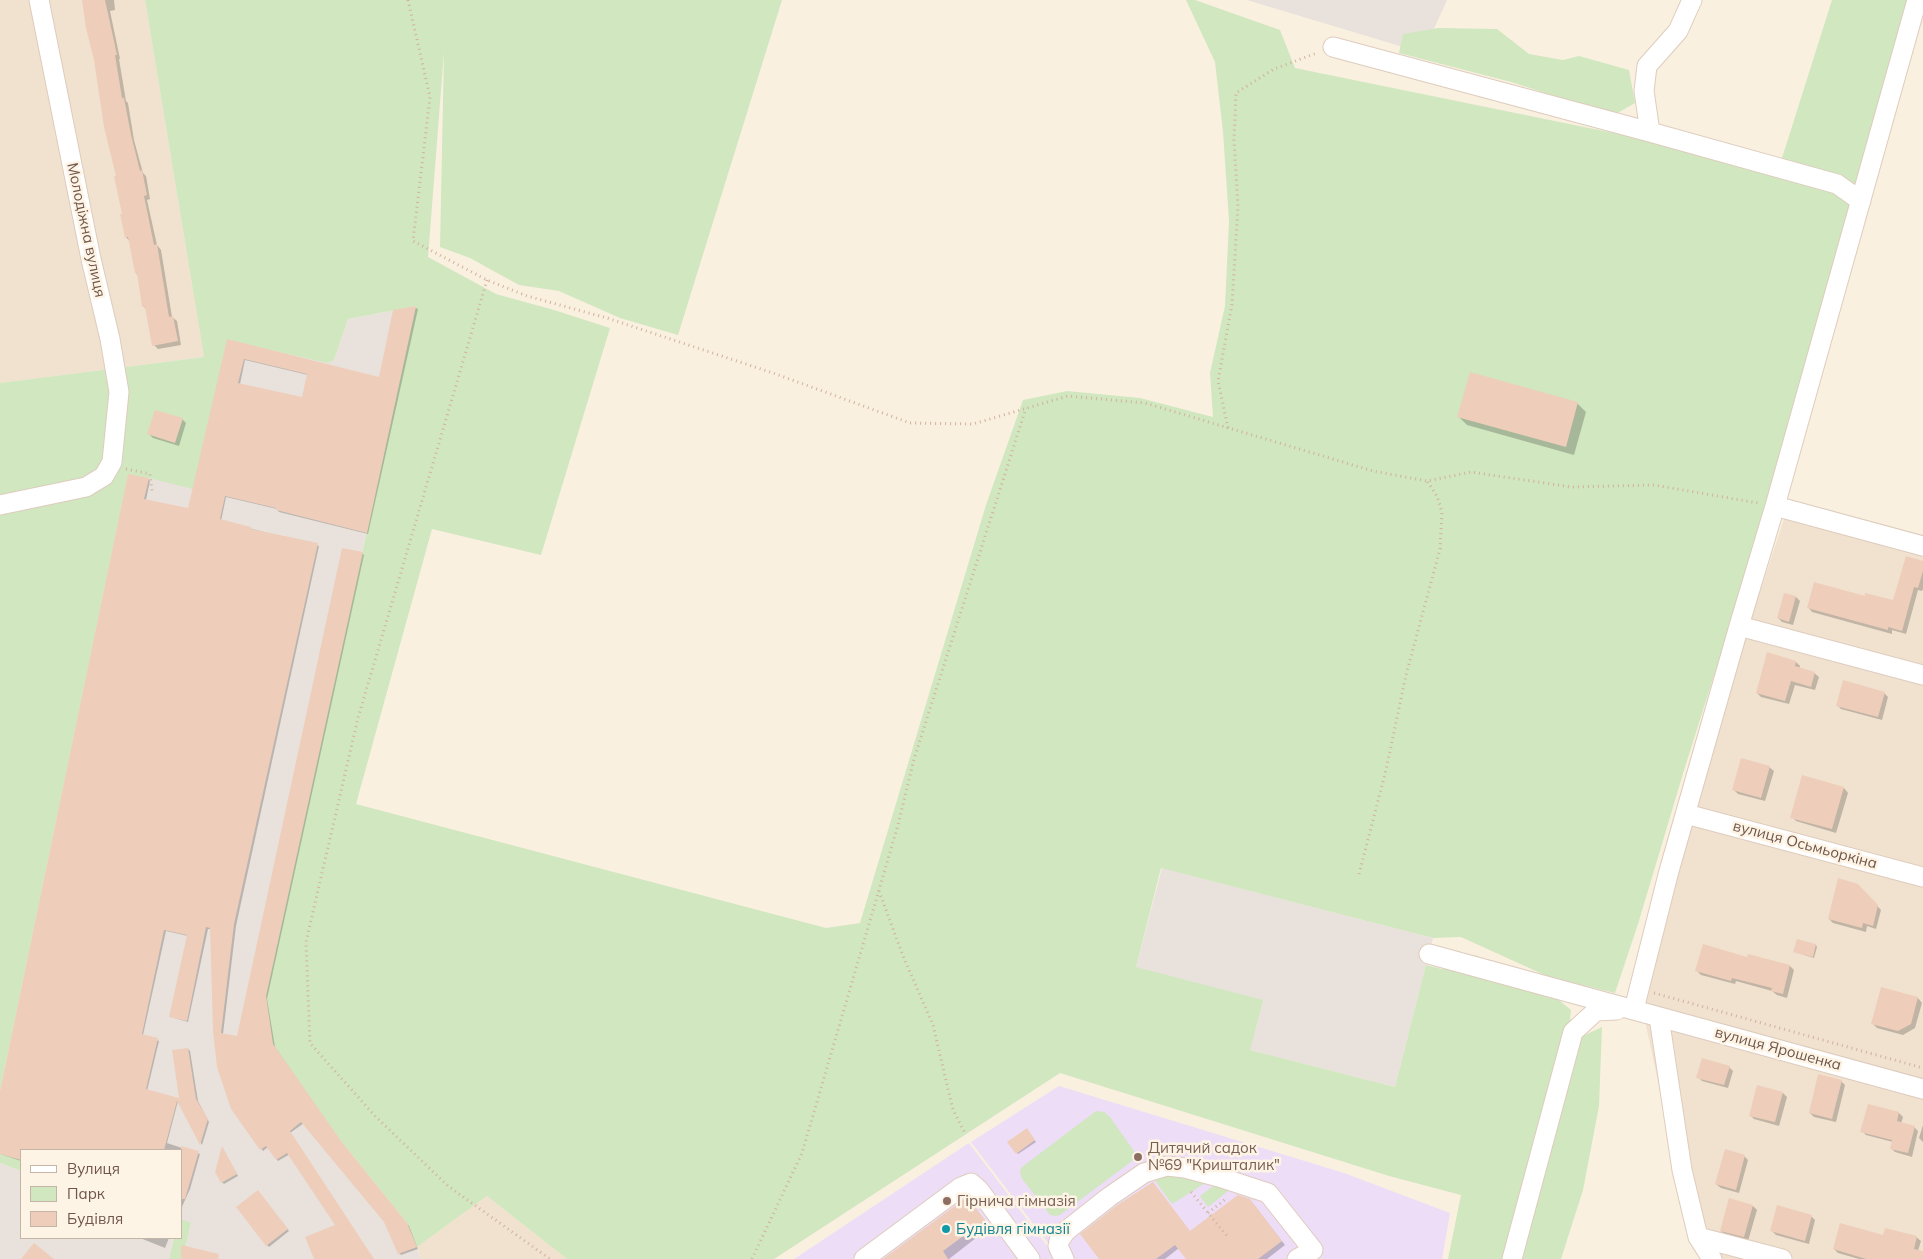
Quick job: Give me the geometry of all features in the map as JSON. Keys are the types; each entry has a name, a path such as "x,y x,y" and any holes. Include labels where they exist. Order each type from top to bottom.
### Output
{"street":[{"name":"Молодіжна вулиця","path":"39,0 91,259 110,339 119,392 112,462"},
{"path":"1650,132 1644,91 1647,66 1678,31 1692,0"},
{"path":"1512,1259 1574,1032 1596,1010 1634,1009 1669,871 1775,506 1917,0"},
{"path":"1333,47 1837,184 1861,201"},
{"path":"0,505 86,487 104,476 112,462"},
{"path":"1775,506 1923,546"},
{"path":"1739,626 1923,675"},
{"name":"вулиця Осьмьоркіна","path":"1686,814 1923,877"},
{"name":"вулиця Ярошенка","path":"1429,954 1923,1088"},
{"path":"1660,1017 1682,1170 1698,1237 1712,1259"},
{"path":"1064,1259 1058,1246 1066,1231 1144,1173 1166,1166 1185,1168 1268,1193 1313,1250 1307,1257"},
{"path":"864,1259 961,1187 971,1183 979,1190 1030,1259"},
{"path":"1698,1237 1782,1259"}],"path":[{"path":"408,0 430,97 413,241 487,280 527,296 607,318 674,340 773,373 910,423 973,424 1068,396 1126,401 1145,403 1373,472 1427,481 1471,472 1571,487 1654,485 1775,506"},
{"path":"1228,428 1218,381 1232,304 1238,207 1234,140 1236,93 1274,69 1333,47"},
{"path":"487,280 354,736 306,942 310,1043 374,1116 448,1186 550,1259"},
{"path":"752,1259 802,1153 898,825 914,759 1026,407"},
{"path":"112,462 124,469 133,469 150,474 152,491"},
{"path":"1359,874 1386,770 1406,675 1440,549 1442,512 1437,496 1427,481"},
{"path":"879,891 903,956 933,1025 952,1110 966,1136"},
{"path":"1639,989 1923,1068"},
{"path":"1191,1192 1227,1236"}],"shaded area":[{"path":"0,0 145,0 204,357 0,383"},
{"path":"1247,0 1447,0 1423,53"},
{"path":"416,306 266,996 341,1141 407,1223 421,1259 183,1259 191,1224 182,1220 182,1149 20,1149 20,1160 0,1154 0,1091 128,474 149,478 227,339 259,347 334,360 348,319"},
{"path":"1785,516 1923,550 1923,1259 1704,1259 1691,1233 1641,1003 1705,759"},
{"path":"1162,868 1433,938 1395,1087 1250,1050 1136,967"},
{"name":"Дитячий садок №69 \"Кришталик\"","path":"1059,1086 1344,1173 1450,1213 1442,1259 1060,1259 971,1142"},
{"name":"Гірнича гімназія","path":"969,1143 1057,1259 794,1259"},
{"path":"0,1163 20,1171 20,1239 174,1239 169,1259 0,1259"},
{"path":"487,1196 567,1259 421,1259 417,1247"}],"green space":[{"path":"145,0 782,0 678,335 620,318 559,291 519,285 470,258 440,247 444,52 428,257 496,294 610,328 541,555 432,529 356,804 826,928 860,923 986,505 1023,400 1067,391 1140,398 1213,417 1210,373 1225,306 1229,221 1223,132 1215,62 1186,0 1195,0 1280,30 1295,68 1638,138 1776,177 1832,0 1908,0 1766,511 1615,993 1549,977 1461,937 1433,938 1161,868 1136,967 1263,1000 1250,1050 1395,1087 1426,965 1442,969 1475,955 1525,979 1549,993 1571,1010 1568,1043 1602,1027 1599,1106 1583,1190 1561,1259 1448,1259 1461,1195 1389,1176 1060,1073 774,1259 567,1259 487,1196 417,1247 407,1223 341,1141 273,1044 266,996 416,306 348,319 334,360 327,363 227,340 193,489 128,475 0,1091 0,383 204,357"},
{"path":"1438,28 1497,29 1529,54 1563,60 1579,56 1629,70 1635,103 1614,115 1511,82 1399,53 1403,34"},
{"path":"1096,1111 1104,1112 1110,1117 1136,1154 1136,1158 1060,1215 1050,1215 1023,1180 1020,1174 1021,1169"},
{"path":"0,1154 20,1160 20,1171 0,1163"},
{"path":"1158,1172 1198,1178 1205,1183 1172,1204 1151,1175"},
{"path":"1220,1181 1228,1191 1208,1207 1200,1196"},
{"path":"182,1219 191,1223 183,1259 169,1259 174,1239 182,1239"}],"building":[{"path":"82,0 105,0 117,55 115,55 122,98 124,98 140,171 142,170 147,195 144,196 154,245 157,244 169,317 173,316 178,341 152,346 145,307 142,307 137,273 135,273 128,237 125,238 120,214 122,214 114,176 116,176 104,127 94,60 86,28"},
{"path":"416,306 367,533 225,496 220,519 251,527 251,529 318,543 234,924 221,1033 237,1036 342,548 363,552 266,996 273,1044 341,1141 407,1223 417,1247 398,1254 384,1222 301,1122 290,1131 374,1259 314,1259 305,1237 335,1225 287,1153 276,1160 266,1146 260,1150 231,1109 217,1067 213,1032 210,928 206,927 187,1021 169,1017 187,935 164,930 142,1034 158,1038 146,1089 179,1098 172,1050 188,1048 196,1099 208,1119 200,1145 177,1101 164,1149 20,1149 20,1160 0,1154 0,1091 128,474 149,478 144,499 188,508 227,339 379,377 393,310","holes":["244,359 307,374 302,397 238,383"]},
{"path":"1470,372 1578,402 1566,447 1457,417"},
{"path":"155,410 183,418 175,443 147,434"},
{"path":"1906,556 1923,561 1923,571 1918,588 1914,587 1902,631 1888,627 1888,630 1807,608 1814,582 1865,596 1865,593 1893,600"},
{"path":"1784,593 1796,596 1789,622 1777,618"},
{"path":"1767,652 1796,661 1795,666 1815,672 1811,687 1791,681 1785,701 1756,693"},
{"path":"1843,680 1885,692 1878,717 1836,706"},
{"path":"1741,758 1770,766 1761,798 1732,790"},
{"path":"1802,775 1844,787 1832,829 1790,818"},
{"path":"1838,878 1858,884 1878,905 1873,926 1863,923 1862,928 1828,919"},
{"path":"1797,939 1816,944 1813,957 1793,952"},
{"path":"1703,944 1747,957 1748,954 1790,965 1783,994 1771,991 1772,988 1732,978 1731,981 1695,971"},
{"path":"1881,987 1918,997 1911,1024 1898,1031 1871,1024"},
{"path":"1702,1058 1730,1066 1724,1085 1696,1078"},
{"path":"1818,1074 1842,1080 1832,1119 1809,1113"},
{"path":"1757,1085 1783,1092 1775,1122 1749,1116"},
{"path":"1868,1104 1899,1112 1897,1121 1915,1126 1908,1153 1890,1149 1892,1140 1860,1132"},
{"path":"1027,1128 1035,1140 1016,1154 1007,1142"},
{"path":"181,1146 199,1151 185,1199 182,1199"},
{"path":"222,1146 237,1174 221,1183 215,1172"},
{"path":"1725,1149 1745,1155 1736,1190 1715,1184"},
{"path":"1153,1182 1190,1231 1238,1195 1250,1199 1282,1241 1258,1259 1186,1259 1175,1245 1156,1259 1099,1259 1080,1234 1116,1206"},
{"path":"258,1190 288,1229 266,1246 236,1207"},
{"name":"Будівля гімназії","path":"967,1197 985,1220 943,1251 948,1259 883,1259"},
{"path":"1729,1198 1753,1205 1744,1237 1720,1231"},
{"path":"1777,1205 1812,1215 1805,1241 1770,1231"},
{"path":"1840,1223 1883,1235 1885,1228 1917,1236 1914,1249 1923,1251 1923,1259 1866,1259 1833,1249"},
{"path":"34,1243 54,1259 21,1259"},
{"path":"181,1245 219,1254 218,1259 181,1259"}],"place":[{"name":"Дитячий садок №69 \"Кришталик\"","path":"1138,1157"},
{"name":"Гірнича гімназія","path":"947,1201"},
{"name":"Будівля гімназії","path":"946,1229"}]}
